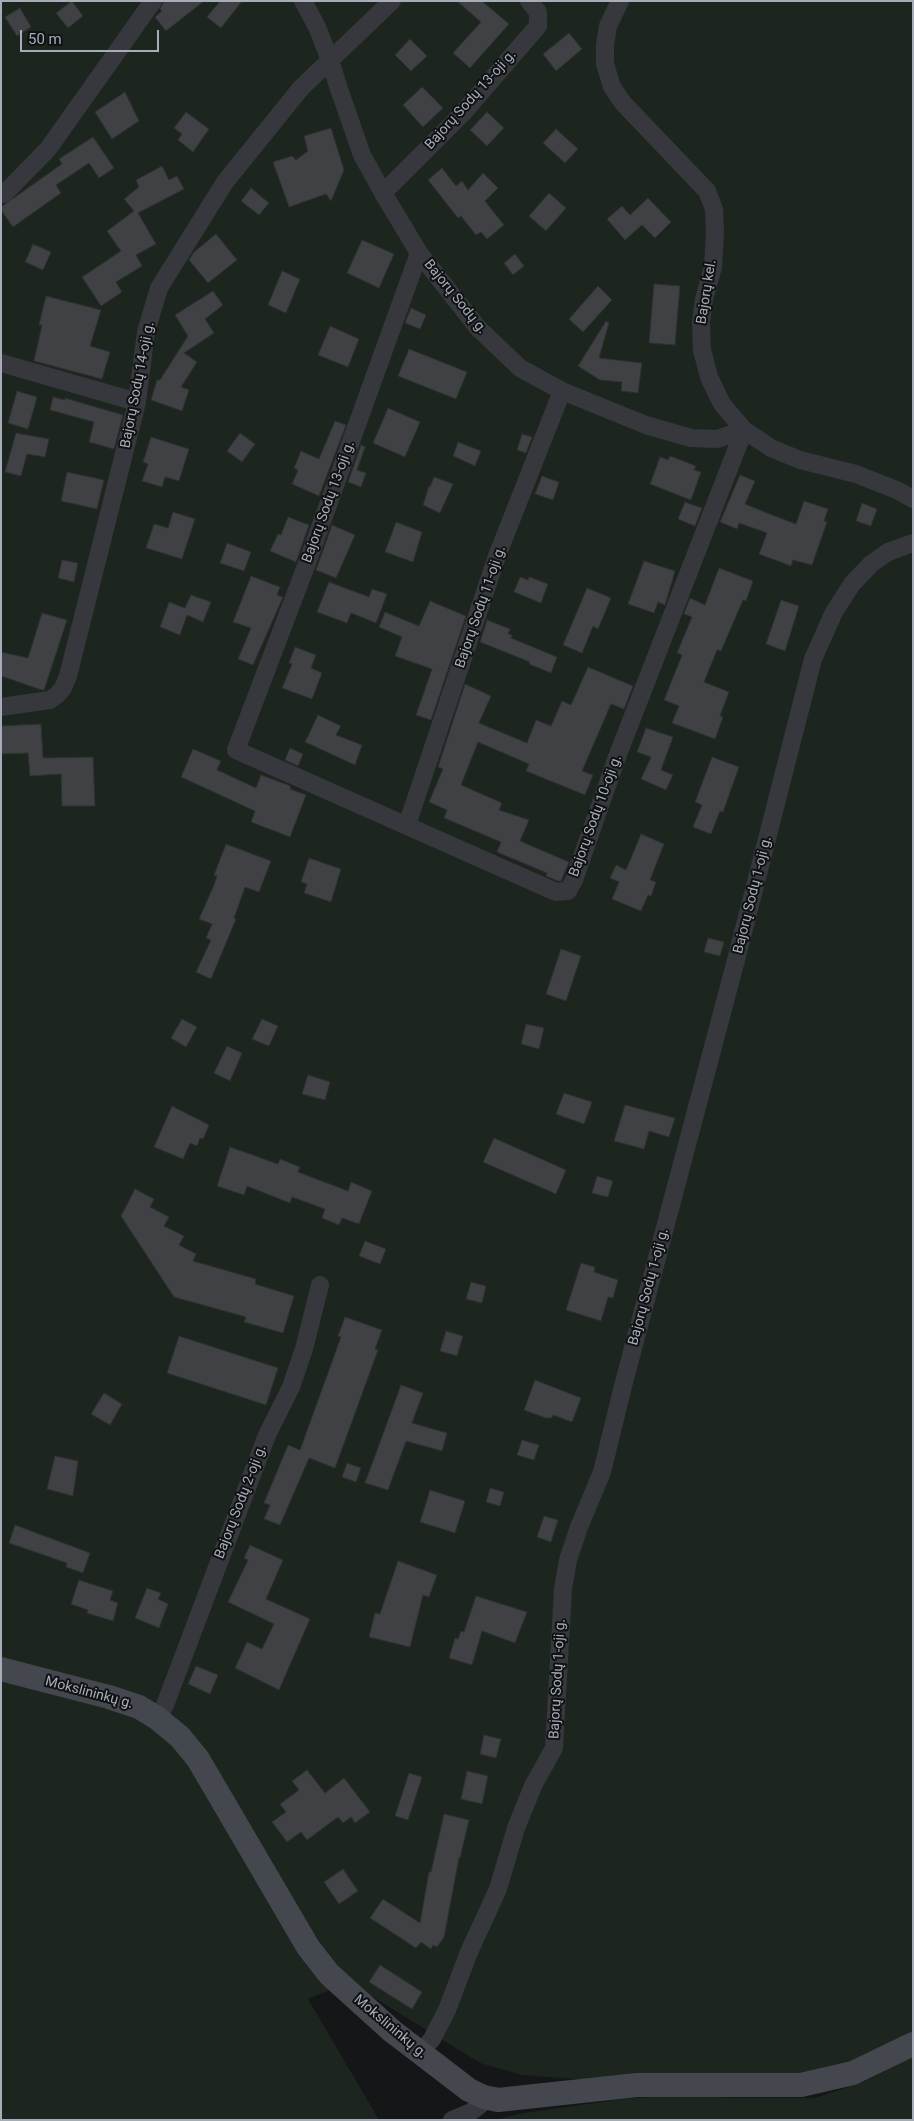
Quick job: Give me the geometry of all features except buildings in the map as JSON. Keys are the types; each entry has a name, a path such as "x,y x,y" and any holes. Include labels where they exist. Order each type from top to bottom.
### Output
{"street":[{"path":"4,194 48,149 153,1"},
{"name":"Bajorų Sodų g.","path":"302,1 317,27 330,60 362,155 383,194 420,253 478,328 520,368 562,391 646,425 691,438 717,439 744,430"},
{"name":"Bajorų Sodų 14-oji g.","path":"1,708 42,702 58,695 68,676 137,402 146,332 159,288 225,182 301,88 392,1"},
{"name":"Bajorų Sodų 13-oji g.","path":"383,194 462,114 538,26 538,12 529,1"},
{"name":"Bajorų kel.","path":"620,1 608,26 605,45 605,64 612,87 623,103 707,191 714,209 713,267 704,299 701,322 702,350 709,377 722,404 744,430 771,448 800,460 856,474 899,491 913,499"},
{"name":"Bajorų Sodų 13-oji g.","path":"236,750 420,253"},
{"path":"1,363 137,402"},
{"name":"Bajorų Sodų 11-oji g.","path":"407,825 497,556 562,391"},
{"name":"Bajorų Sodų 10-oji g.","path":"236,750 556,892 568,891 574,880 617,757 744,430"},
{"name":"Bajorų Sodų 1-oji g.","path":"420,2053 432,2038 447,2010 469,1952 498,1889 516,1828 534,1786 554,1748 562,1589 568,1560 579,1527 602,1472 623,1386 734,970 813,659 834,612 852,584 872,564 888,552 913,543"},
{"name":"Bajorų Sodų 2-oji g.","path":"157,1718 165,1705 267,1435 291,1387 304,1349 320,1285"},
{"name":"Mokslininkų g.","path":"1,1670 109,1697 139,1707 157,1718 180,1737 198,1760 308,1947 329,1974 392,2031 469,2090 484,2097 498,2100 637,2085 801,2085 852,2073 913,2044"},
{"path":"452,2120 471,2112 480,2105 484,2097"}],"shaded area":[{"path":"1,1 913,1 913,2032 886,2048 851,2064 803,2078 587,2080 522,2075 480,2063 349,1982 308,1999 379,2120 1,2120"},
{"path":"913,2057 913,2120 496,2120 518,2114 623,2099 680,2095 730,2098 815,2098 864,2082"}]}
